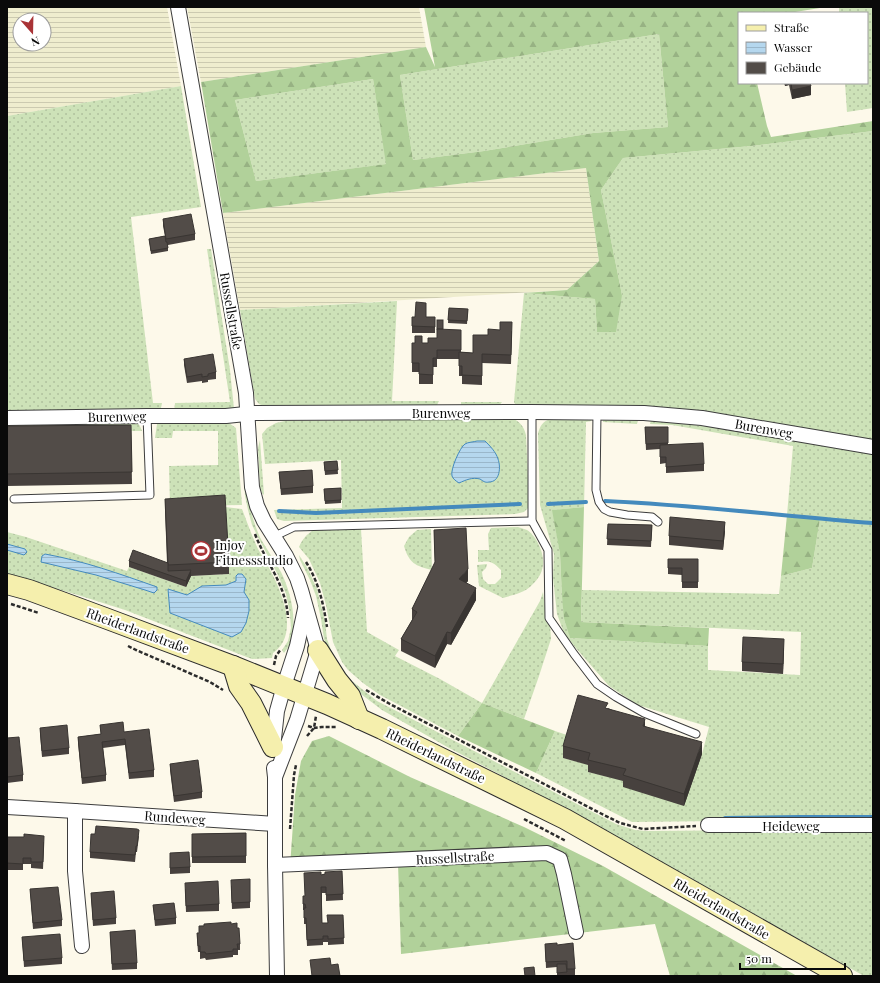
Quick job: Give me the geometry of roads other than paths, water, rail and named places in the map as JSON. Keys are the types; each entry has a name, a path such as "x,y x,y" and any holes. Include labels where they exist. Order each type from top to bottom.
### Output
{"main road":[{"name":"Rheiderlandstraße","path":"7,584 28,590 233,666 304,694 389,732 565,819 842,976"},
{"path":"318,650 337,680 350,696 359,719"},
{"path":"233,666 239,686 251,703 272,747"}],"street":[{"name":"Russellstraße","path":"178,7 246,393 252,487 257,506 264,521 273,538 286,556 297,578 318,650 297,720 275,777"},
{"name":"Burenweg","path":"7,418 226,416 247,414 532,412 644,413 702,418 873,447"},
{"name":"Russellstraße","path":"277,976 275,777 272,747 277,711 277,684 297,646 305,606"},
{"name":"Rundeweg","path":"7,807 275,824"},
{"path":"75,811 75,871 82,946"},
{"name":"Heideweg","path":"708,826 873,825"},
{"name":"Russellstraße","path":"275,865 547,853 560,859 576,932"}],"lane":[{"path":"532,412 532,521 548,550 550,618 574,654 597,684 644,713 696,734"},
{"path":"597,413 596,490 599,502 604,509 610,512 652,517 658,522"},
{"path":"14,499 150,495 147,416"},
{"path":"273,538 294,528 532,521"}],"water":[{"path":"485,441 496,454 498,459 499,474 493,481 484,482 480,479 474,478 459,483 452,476 452,469 456,459 465,444"},
{"path":"7,544 25,549 27,552 24,555 7,550"},
{"path":"45,554 74,560 116,573 157,587 157,590 154,593 96,575 41,562 42,556"},
{"path":"238,574 242,574 246,579 244,592 249,600 249,611 246,623 241,632 232,637 170,613 168,589 187,595 202,586 226,585 236,581 236,576"}],"waterway":[{"path":"605,501 706,508 873,523"},
{"path":"548,504 586,502"},
{"path":"279,511 316,513 520,504"},
{"path":"725,818 873,817"}],"place":[{"name":"Injoy Fitnessstudio","path":"201,551"}]}
